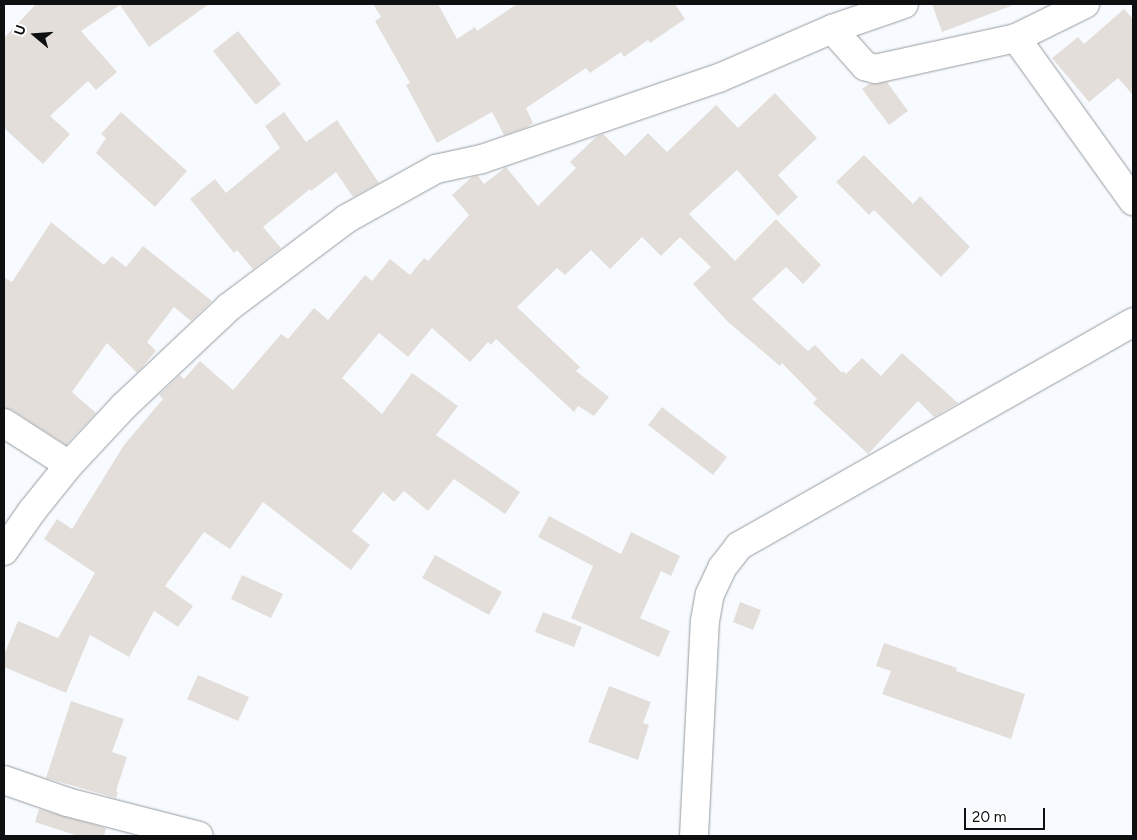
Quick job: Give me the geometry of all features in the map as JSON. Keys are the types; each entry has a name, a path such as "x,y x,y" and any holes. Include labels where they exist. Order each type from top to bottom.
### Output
{"street":[{"path":"4,552 32,511 69,465 124,406 229,308 346,218 436,169 482,158 718,78 832,29 904,4"},
{"path":"832,29 865,66 875,69 1016,38 1085,4"},
{"path":"1016,38 1133,201"},
{"path":"694,836 704,621 710,594 722,568 739,546 1133,322"},
{"path":"4,423 69,465"},
{"path":"4,780 67,802 199,836"}],"building":[{"path":"36,4 209,4 149,47 120,5 81,31 117,72 96,90 88,81 50,116 70,134 43,164 4,128 4,38"},
{"path":"373,4 438,4 457,39 475,27 477,31 517,4 675,4 685,19 650,43 648,40 624,57 621,52 590,73 586,68 526,108 533,123 525,128 504,135 492,112 437,143 406,85 410,83 375,21 381,17"},
{"path":"932,4 1011,4 1011,6 942,32"},
{"path":"1124,9 1133,19 1133,95 1118,78 1089,102 1052,58 1078,37 1084,44"},
{"path":"238,31 281,84 256,105 213,51"},
{"path":"887,82 908,111 889,125 862,89 869,84"},
{"path":"775,93 817,138 778,175 798,197 778,216 737,170 689,214 735,261 776,219 821,265 803,284 786,267 752,299 808,351 815,345 842,373 843,371 846,374 862,358 881,376 902,353 958,403 934,417 918,401 868,454 813,403 817,399 782,363 780,366 728,322 693,284 711,267 680,237 661,256 642,237 610,269 591,250 565,275 557,268 517,307 580,367 576,371 609,397 594,416 578,406 574,412 496,339 491,345 488,342 470,362 432,328 408,357 379,333 342,378 382,414 412,373 458,406 436,435 520,492 505,514 454,479 428,511 404,491 394,502 383,492 352,531 370,545 351,570 263,502 230,549 204,532 165,586 193,606 178,627 154,611 129,657 90,635 66,693 4,667 4,655 18,621 58,638 95,573 44,539 57,519 72,529 124,445 163,399 159,395 180,375 184,379 200,361 233,390 281,334 288,339 314,308 328,320 365,275 372,281 390,259 410,275 424,258 428,261 469,215 452,195 472,177 478,176 484,184 506,167 538,206 576,168 570,162 596,137 603,134 625,156 648,133 667,152 716,105 738,128"},
{"path":"121,112 187,171 155,207 96,153 106,138 101,134"},
{"path":"284,112 306,142 337,120 379,183 353,197 336,172 311,191 310,189 263,227 281,248 253,269 237,250 234,253 190,199 215,179 226,193 280,148 265,126"},
{"path":"864,155 913,204 920,196 970,247 941,277 874,210 869,215 836,182"},
{"path":"51,222 104,265 112,256 126,267 143,246 212,301 191,321 174,307 147,342 156,351 137,373 107,343 72,392 96,413 66,445 12,410 4,408 4,277 12,282"},
{"path":"662,407 727,457 713,475 648,425"},
{"path":"549,516 621,554 631,532 680,556 671,576 661,571 640,618 670,631 659,657 571,618 593,566 538,537"},
{"path":"435,555 502,592 489,615 422,578"},
{"path":"242,575 283,594 271,618 231,599"},
{"path":"740,602 761,610 753,630 733,622"},
{"path":"543,612 582,627 574,647 535,632"},
{"path":"884,643 957,668 956,671 1025,694 1011,739 882,694 891,671 876,666"},
{"path":"198,675 249,697 238,721 187,699"},
{"path":"609,686 651,702 643,723 649,725 638,760 588,742"},
{"path":"71,701 124,719 112,752 127,757 116,791 118,792 116,798 46,778"},
{"path":"39,809 106,828 104,836 78,836 35,822"}]}
